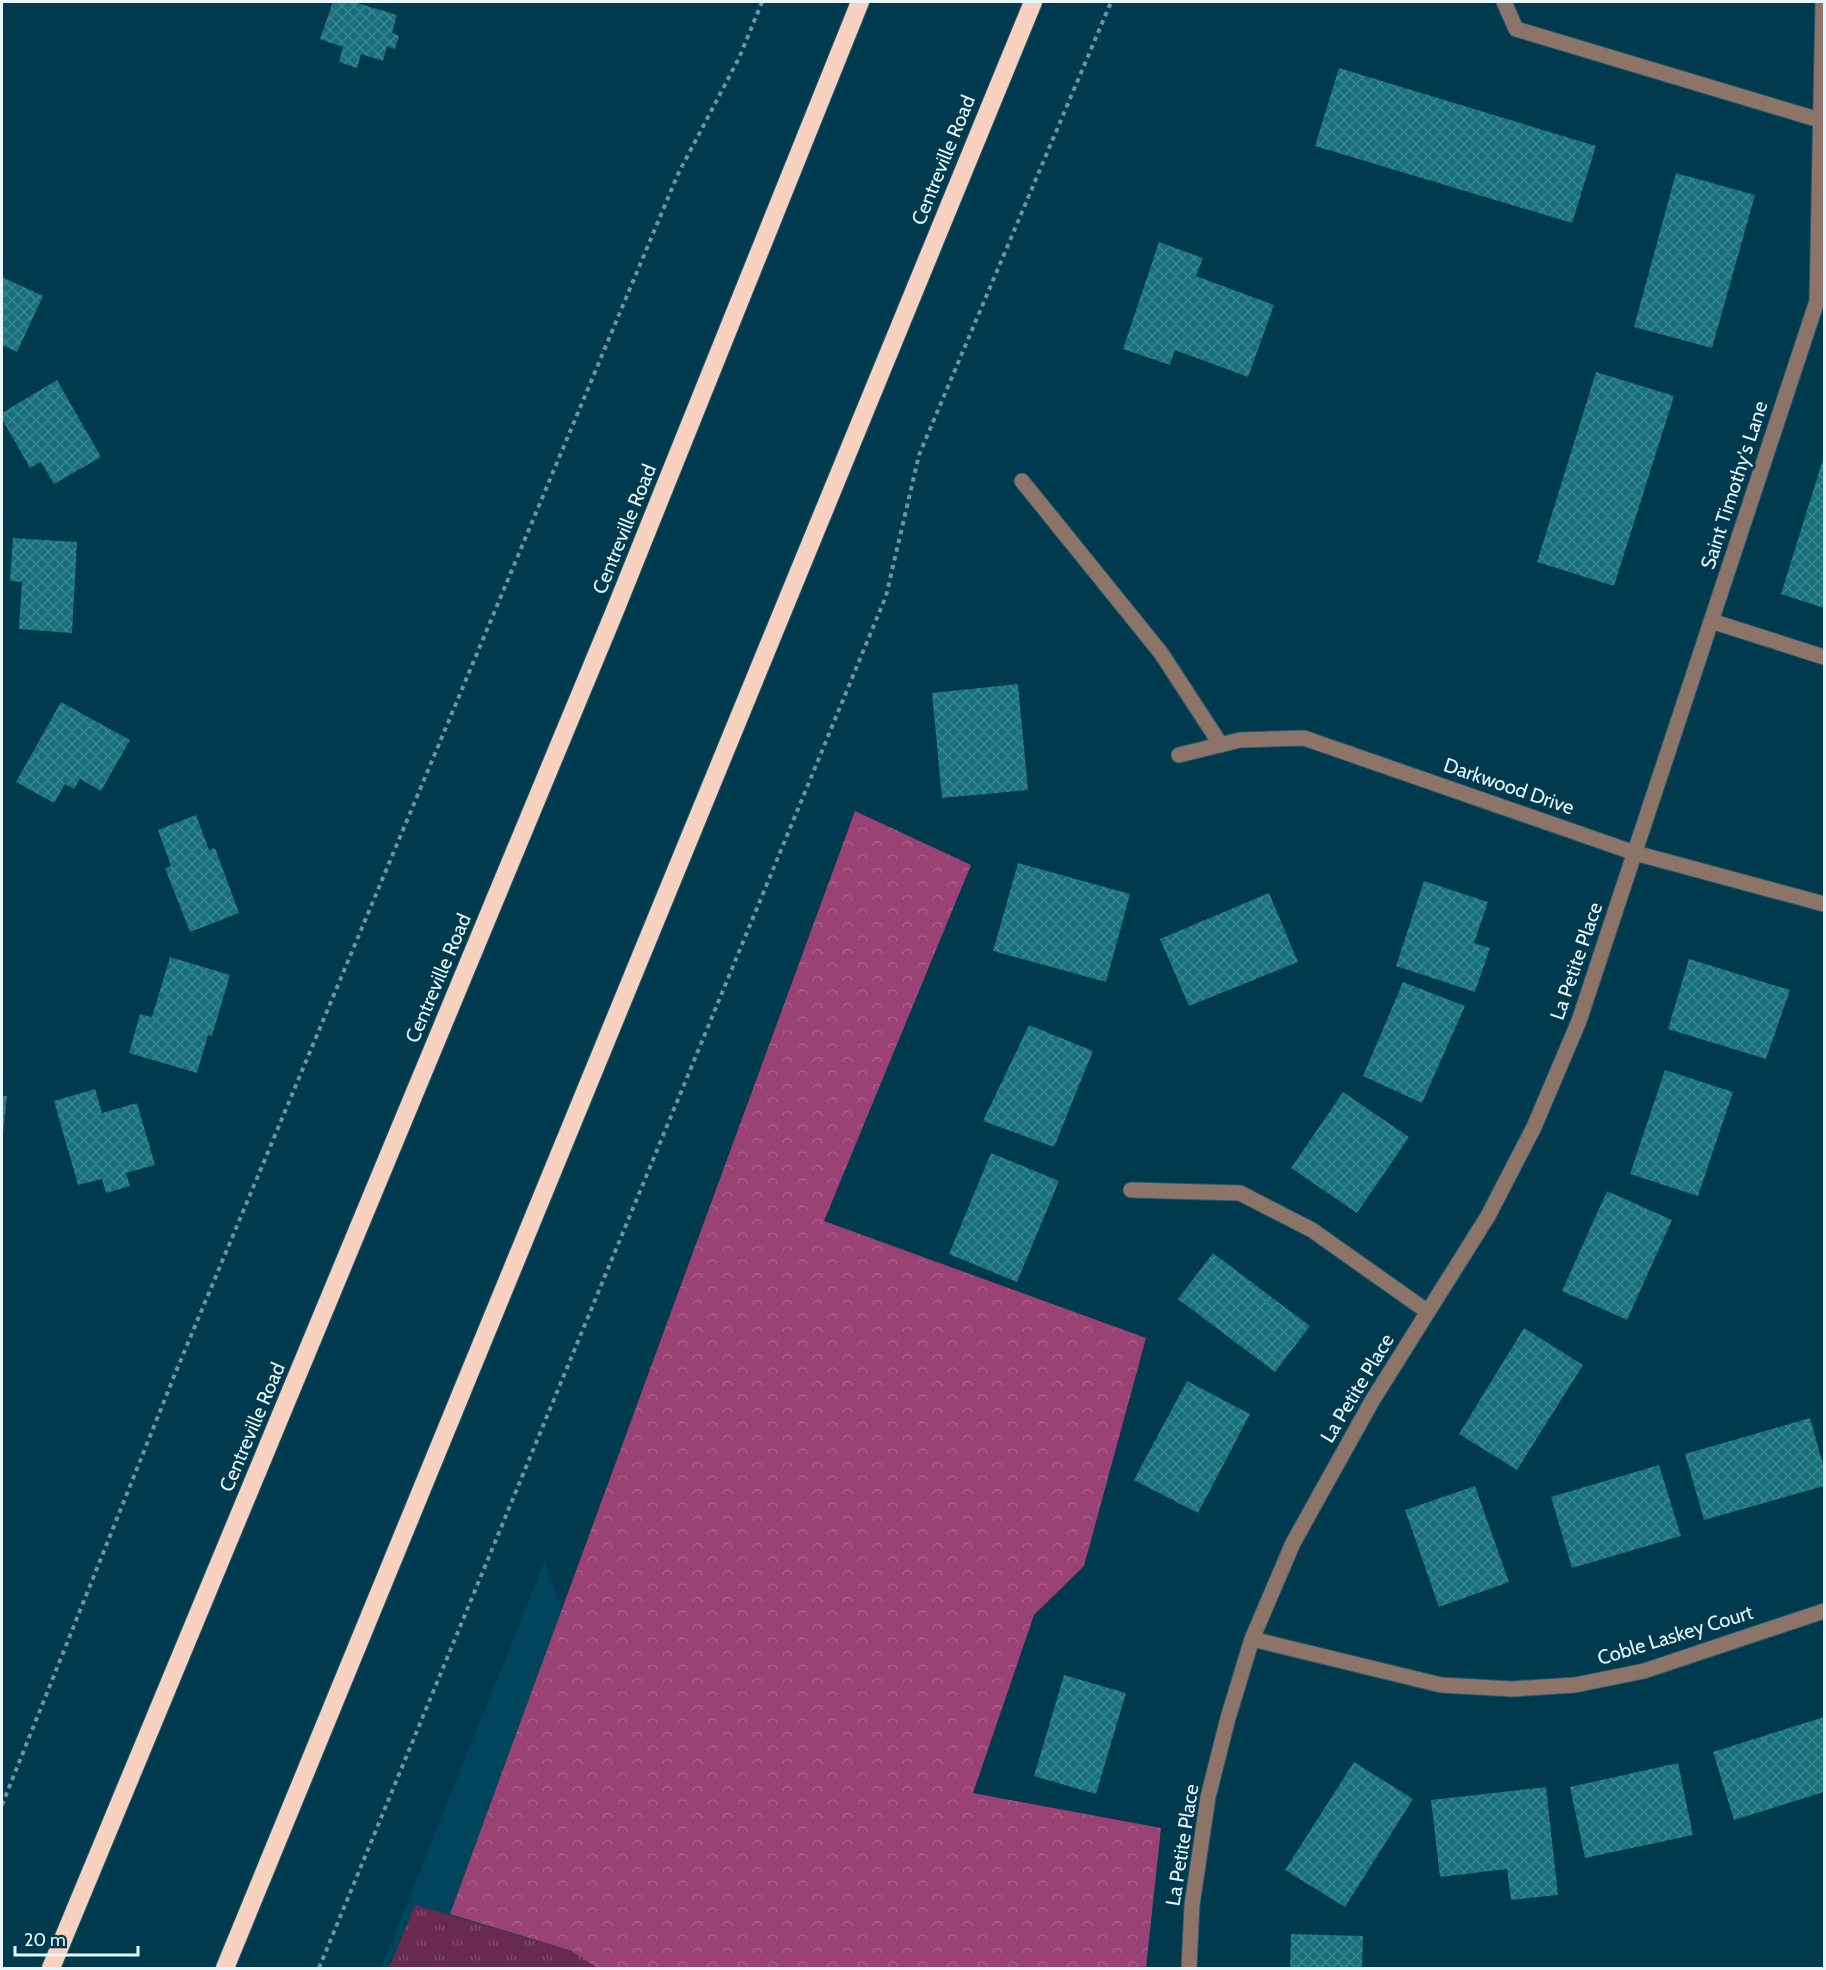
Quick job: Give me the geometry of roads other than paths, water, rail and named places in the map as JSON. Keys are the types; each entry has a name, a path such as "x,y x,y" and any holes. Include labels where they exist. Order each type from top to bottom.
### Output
{"highway":[{"name":"Centreville Road","path":"51,1968 614,613 860,2"},
{"name":"Centreville Road","path":"225,1968 1033,2"}],"street":[{"path":"1504,2 1516,29 1823,121"},
{"name":"Saint Timothy's Lane","path":"1635,853 1817,301 1823,121 1823,2"},
{"path":"1022,481 1161,653 1221,745"},
{"path":"1711,621 1824,657"},
{"name":"Darkwood Drive","path":"1179,755 1240,740 1304,738 1635,853 1824,904"},
{"name":"La Petite Place","path":"1189,1968 1192,1905 1208,1797 1228,1718 1252,1639 1293,1543 1372,1401 1488,1216 1534,1127 1579,1021 1635,853"},
{"path":"1131,1190 1240,1193 1312,1230 1428,1312"},
{"name":"Coble Laskey Court","path":"1252,1639 1441,1685 1512,1689 1575,1685 1644,1671 1824,1611"}]}
